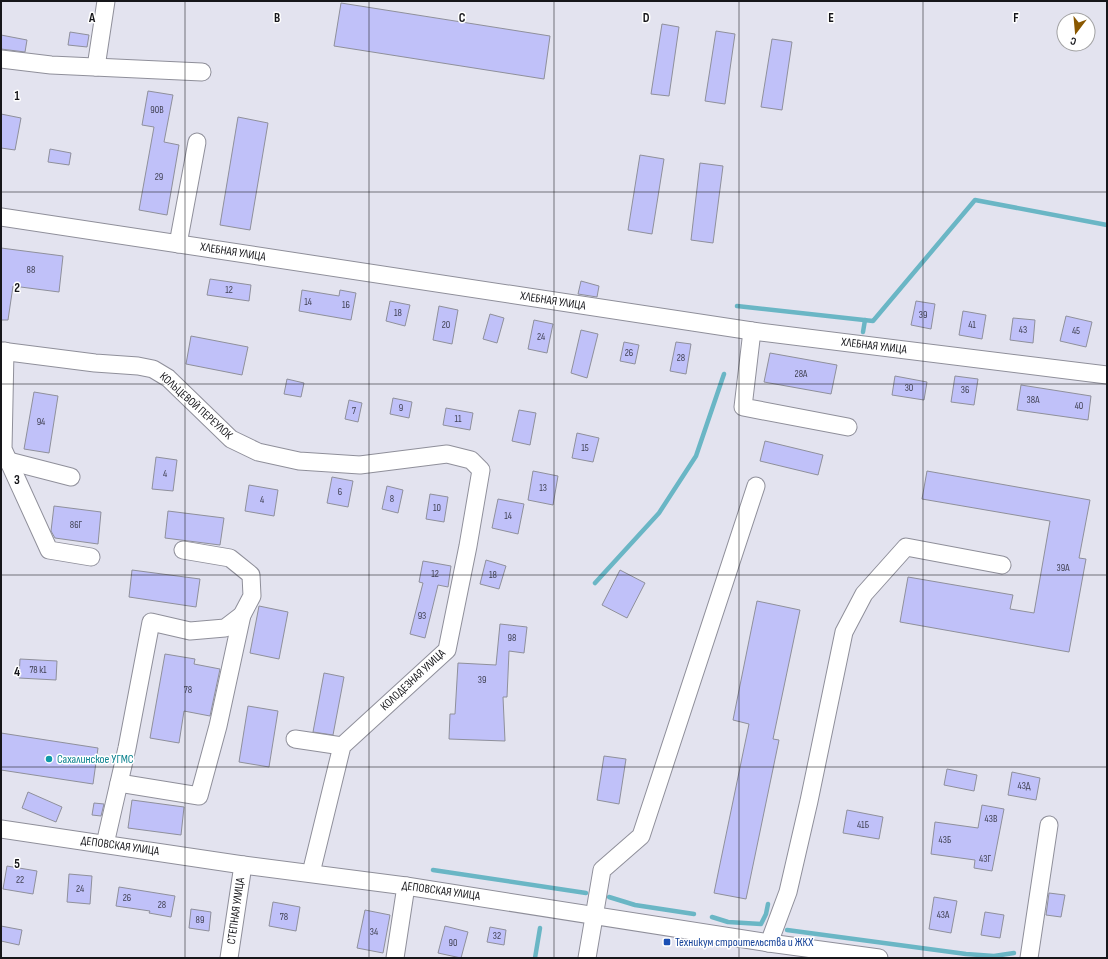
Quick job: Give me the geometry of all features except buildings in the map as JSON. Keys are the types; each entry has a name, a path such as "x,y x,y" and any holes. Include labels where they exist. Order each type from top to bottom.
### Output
{"street":[{"path":"96,67 106,1"},
{"path":"1,59 50,65 202,72"},
{"path":"178,244 197,142"},
{"name":"ХЛЕБНАЯ УЛИЦА","path":"1,217 752,330 1107,375"},
{"path":"752,330 743,407 848,427"},
{"path":"3,351 2,449 4,460 49,550 91,557"},
{"name":"КОЛЬЦЕВОЙ ПЕРЕУЛОК","path":"3,351 153,369 168,378 231,439 258,452 299,461 360,465 447,454 470,460 481,470"},
{"path":"4,460 71,477"},
{"name":"КОЛОДЕЗНАЯ УЛИЦА","path":"342,746 447,650 468,546 481,470"},
{"path":"587,958 602,870 641,836 756,486"},
{"path":"769,943 788,892 809,801 844,632 864,594 906,547 1002,565"},
{"path":"119,783 198,796 218,726 242,615 252,596 251,575 230,558 183,550"},
{"path":"106,844 151,622 190,631 225,628 242,615"},
{"path":"295,739 342,746 311,873"},
{"path":"1029,958 1049,825"},
{"name":"ДЕПОВСКАЯ УЛИЦА","path":"1,829 406,886 595,914 769,943 879,958"},
{"name":"СТЕПНАЯ УЛИЦА","path":"230,958 243,864"},
{"path":"395,958 406,886"}],"waterway":[{"path":"737,306 873,321 975,200 1107,225"},
{"path":"863,332 865,320"},
{"path":"595,583 659,513 696,456 724,374"},
{"path":"433,870 586,893"},
{"path":"609,897 635,905 694,914"},
{"path":"712,917 728,922 761,924 766,914 768,904"},
{"path":"535,958 540,928"},
{"path":"787,930 966,954 994,956 1014,953"}],"place":[{"name":"Сахалинское УГМС","path":"49,759"},
{"name":"Техникум строительства и ЖКХ","path":"667,942"}]}
